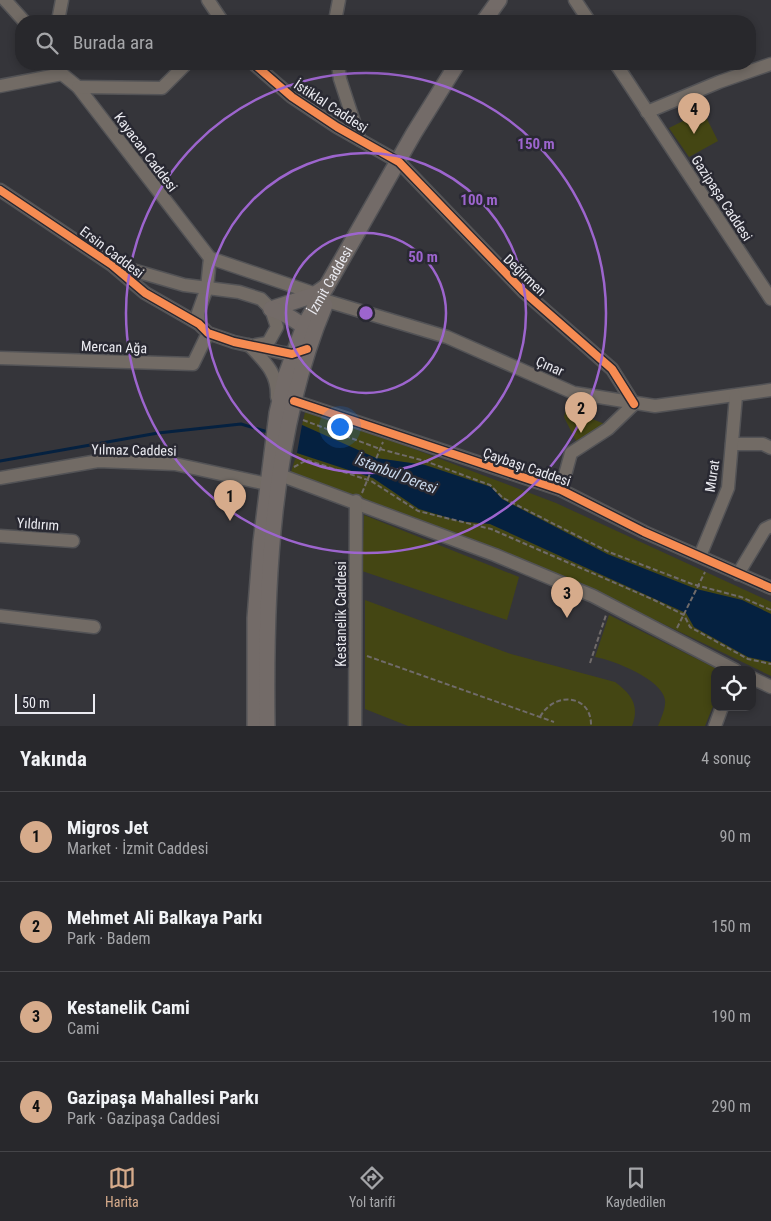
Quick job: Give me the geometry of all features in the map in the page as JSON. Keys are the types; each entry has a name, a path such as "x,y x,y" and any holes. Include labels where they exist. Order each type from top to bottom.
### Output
{"main road":[{"path":"488,15 499,0"},
{"path":"347,253 414,133 452,70"},
{"name":"İzmit Caddesi","path":"290,412 292,354 308,330 329,284 347,253"},
{"name":"İzmit Caddesi","path":"255,726 255,618 268,484 307,349 308,330 322,298 347,253"},
{"path":"271,309 322,298 329,284"},
{"path":"271,309 285,312 292,320 308,330"},
{"name":"İzmit Caddesi","path":"267,726 267,618 285,474 277,458"}],"street":[{"path":"5,0 19,15"},
{"path":"59,15 62,0"},
{"path":"208,0 218,15"},
{"path":"336,15 340,0"},
{"path":"575,0 584,15"},
{"path":"756,69 771,64"},
{"path":"0,86 57,70"},
{"name":"Kayacan Caddesi","path":"62,70 78,87 210,258"},
{"path":"78,87 162,88 180,70"},
{"name":"İstiklal Caddesi","path":"261,70 292,97 399,162"},
{"path":"339,70 360,140"},
{"name":"Gazipaşa Caddesi","path":"620,70 771,299"},
{"path":"647,112 719,82 754,70"},
{"name":"Değirmen","path":"399,162 523,291 612,368 634,404"},
{"name":"Ersin Caddesi","path":"0,190 112,264 145,293 204,328 249,345 292,354"},
{"path":"204,328 198,313 206,288 210,258 322,298"},
{"path":"112,264 184,285 239,292 262,299 271,309 277,327 268,343 249,345"},
{"name":"Çınar","path":"322,298 447,337 574,393 655,406 771,390"},
{"name":"Mercan Ağa","path":"0,358 193,364 204,328"},
{"path":"249,345 271,367 290,412"},
{"path":"292,354 307,349"},
{"name":"Murat","path":"705,558 728,488 736,396"},
{"path":"561,490 571,453 608,429 634,404"},
{"name":"Çaybaşı Caddesi","path":"290,412 561,490 644,532 771,588"},
{"path":"732,444 763,444 771,448"},
{"name":"Yılmaz Caddesi","path":"0,478 98,462 175,464 268,484"},
{"path":"285,474 503,558 609,605 727,666"},
{"name":"Kestanelik Caddesi","path":"355,726 356,501"},
{"path":"738,574 765,529 771,526"},
{"name":"Yıldırım","path":"0,536 73,541"},
{"path":"0,616 94,627"},
{"path":"756,680 771,687"},
{"path":"715,726 721,711"}],"path":[{"path":"290,412 380,449 425,461 490,485 503,498 609,552 698,585 741,597 771,610"},
{"path":"367,480 380,449"},
{"path":"285,474 307,460 367,480 418,510 491,529 684,615 690,627 748,659 771,664"},
{"path":"673,637 698,585 705,558"},
{"path":"590,663 609,605"},
{"path":"356,652 554,722"},
{"path":"540,717 550,703 567,699 583,706 588,713 591,726"}],"shaded area":[{"path":"703,111 718,141 689,157 669,128"},
{"path":"306,408 556,503 771,602 771,614 742,600 696,589 607,554 502,499 491,487 425,465 376,458 302,425"},
{"path":"566,409 605,424 576,441 564,417"},
{"path":"297,453 373,478 418,508 459,521 490,524 686,613 694,627 748,657 771,662 771,676 756,669 756,666 750,666 564,576 290,475"},
{"path":"364,515 519,577 507,620 362,571"},
{"path":"365,600 511,654 615,682 630,696 634,706 635,712 632,726 408,726 365,709"},
{"path":"609,615 711,666 711,711 705,726 658,726 665,703 662,692 636,672 624,666 595,657"}],"water":[{"path":"302,425 376,458 425,465 491,487 502,499 607,554 696,589 742,600 771,614 771,662 748,657 694,627 686,613 490,524 459,521 419,509 373,478 297,453"}],"waterway":[{"name":"İstanbul Deresi","path":"0,461 158,433 241,424 271,433"}],"cycle path":[{"path":"261,70 292,97 337,127 399,162 523,291 612,369 634,404"},
{"path":"0,190 112,265 145,293 199,324 208,333 234,342 292,354 307,349"},
{"path":"294,401 561,490 644,532 771,588"}],"place":[{"name":"Gazipaşa Mahallesi Parkı","path":"694,134"},
{"name":"Mehmet Ali Balkaya Parkı","path":"581,433"},
{"name":"Migros Jet","path":"230,521"},
{"name":"Kestanelik Cami","path":"567,618"}]}
